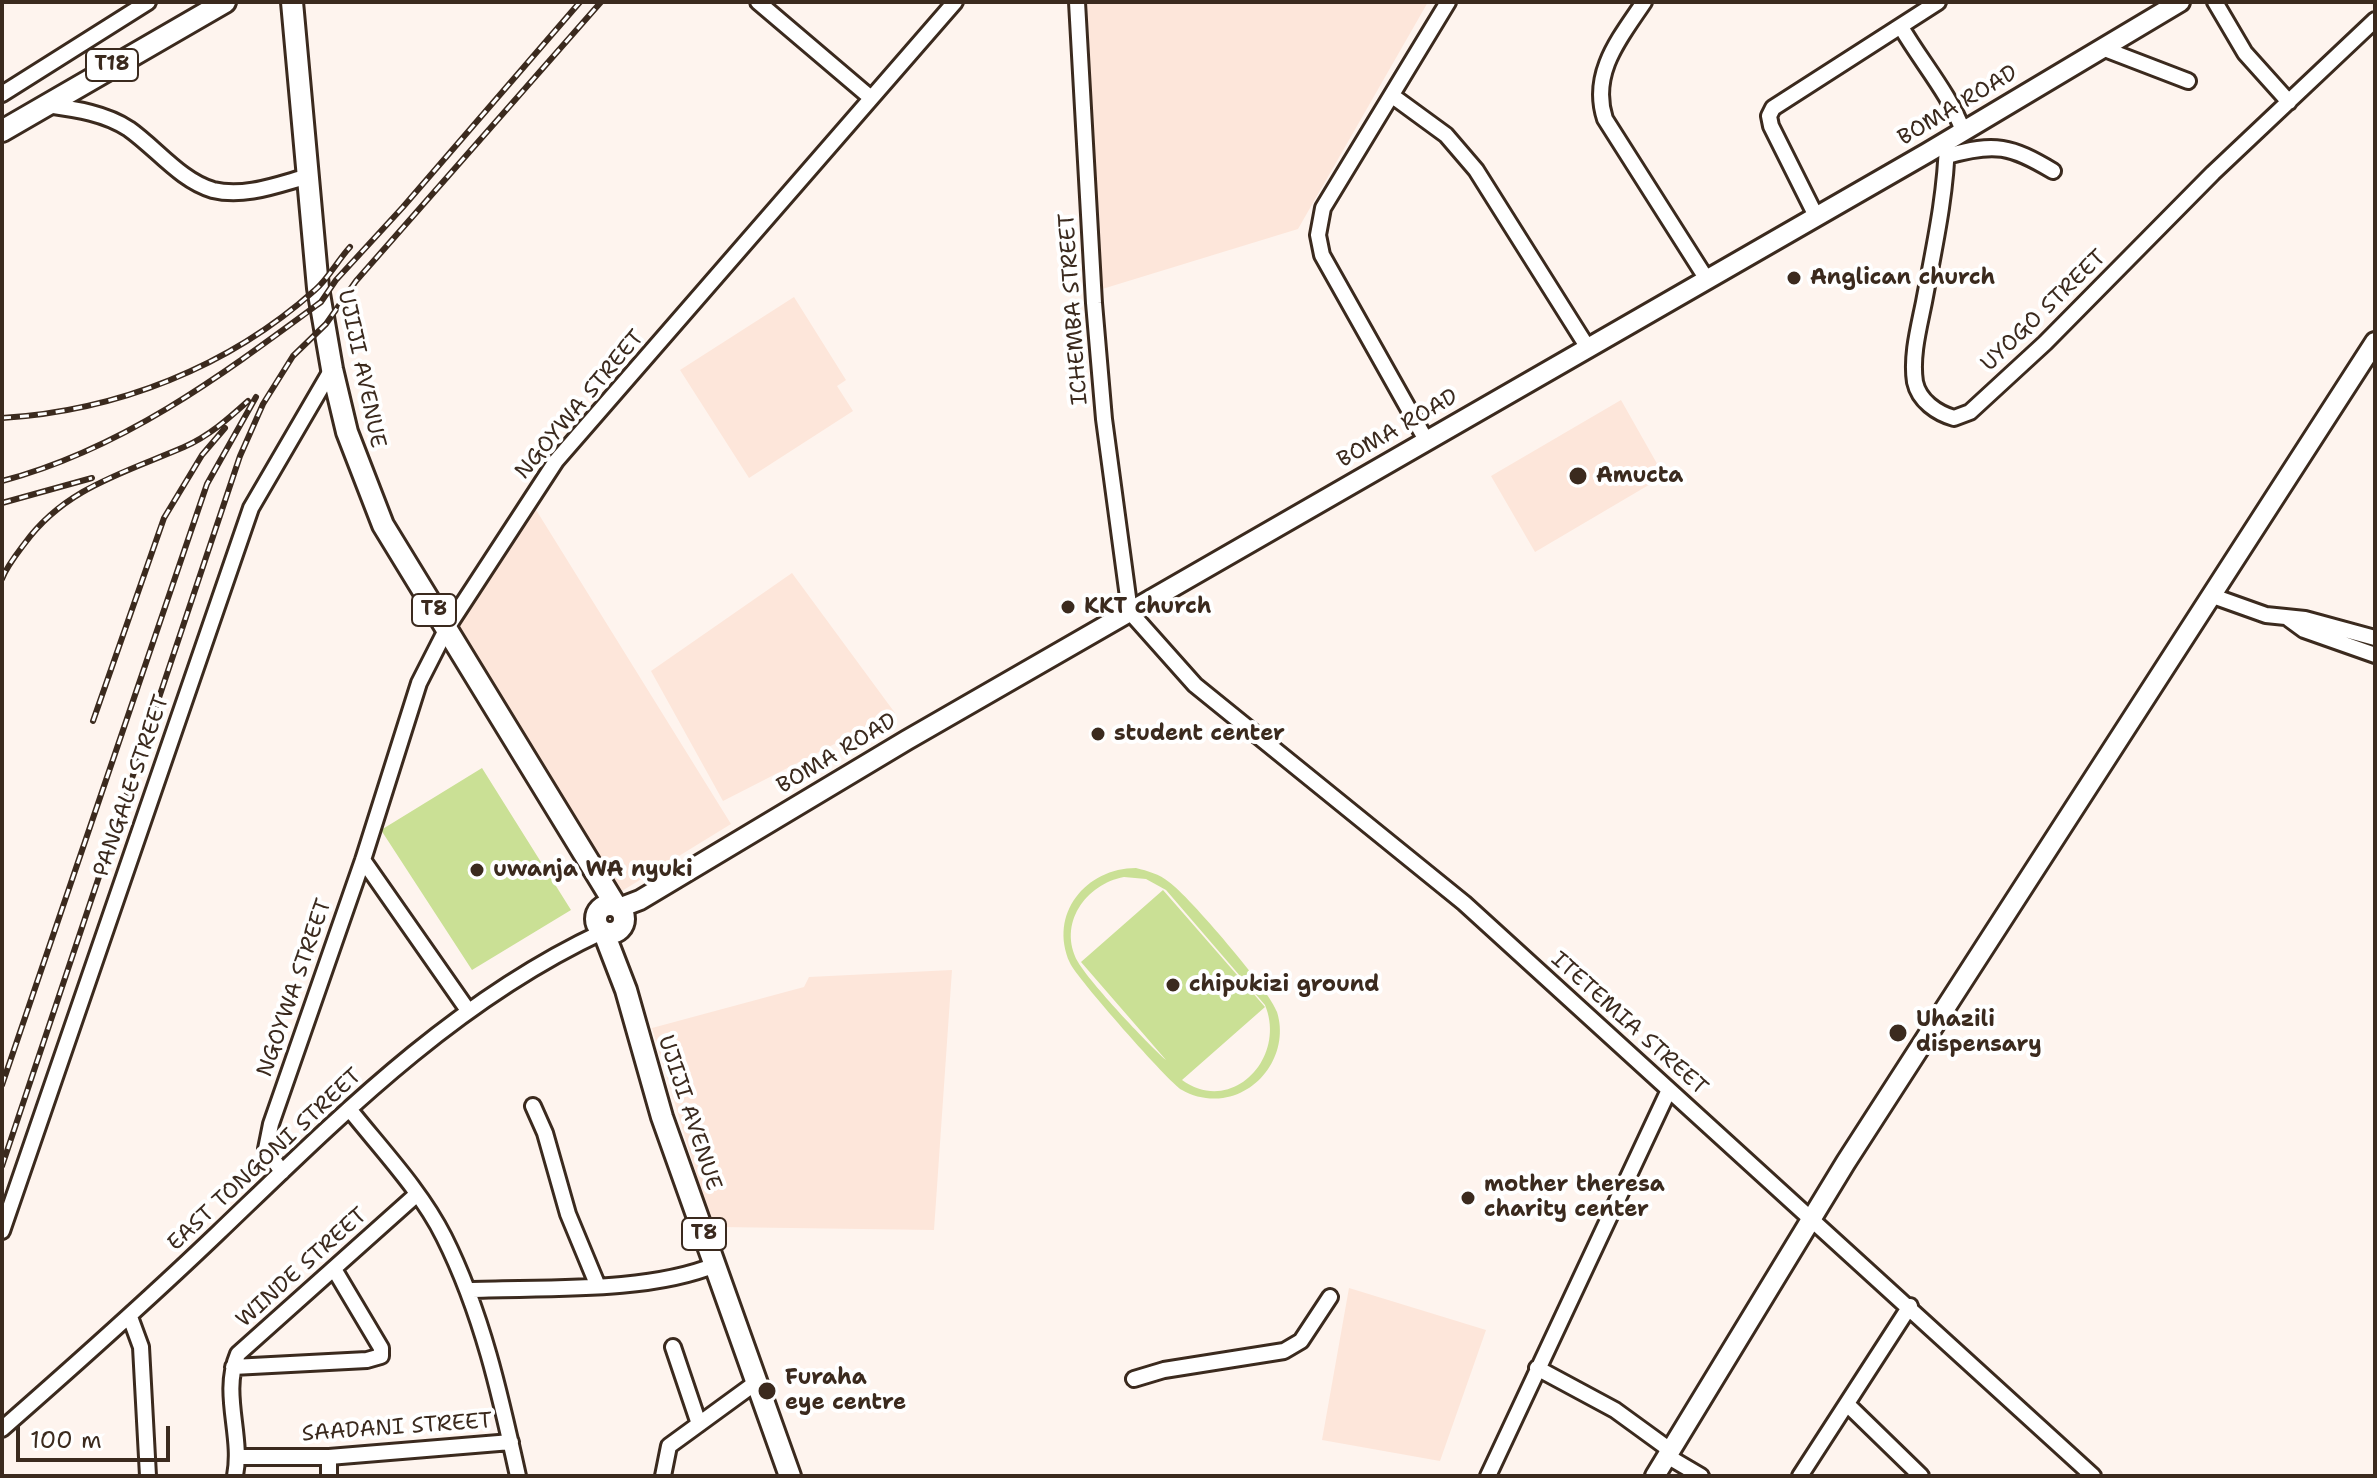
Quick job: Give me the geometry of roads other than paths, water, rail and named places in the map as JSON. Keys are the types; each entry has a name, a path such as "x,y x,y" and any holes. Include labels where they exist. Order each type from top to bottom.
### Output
{"highway":[{"name":"T18","path":"2,131 91,76 225,2"},
{"name":"UJIJI AVENUE","path":"292,2 294,52 318,288 332,369 364,483 383,525 596,874 662,1117 754,1384 790,1476"}],"main road":[{"name":"BOMA ROAD","path":"610,920 907,740 1706,278 1953,143 2177,3"},
{"path":"1655,1476 1812,1220 2375,342"}],"street":[{"path":"2,94 148,2"},
{"path":"758,2 871,98"},
{"name":"NGOYWA STREET","path":"282,1172 266,1149 267,1140 363,860 419,683 447,628 556,461 955,2"},
{"name":"ICHEMBA STREET","path":"1077,2 1096,332 1130,612"},
{"path":"1426,440 1322,255 1318,235 1323,208 1394,97 1448,2"},
{"path":"1644,2 1612,49 1600,82 1599,100 1605,119 1706,278"},
{"path":"1816,216 1771,126 1769,116 1773,108 1901,27 1922,6 1938,2"},
{"path":"2215,2 2245,53 2289,102"},
{"name":"UYOGO STREET","path":"1953,143 1915,351 1915,381 1921,397 1935,409 1954,418 1970,412 2045,343 2375,20"},
{"path":"1901,27 1920,62 1949,99 1953,143 1973,148 2001,147 2053,171"},
{"path":"2102,48 2188,81"},
{"path":"1394,97 1446,135 1476,170 1588,348"},
{"path":"47,105 85,110 127,128 192,179 214,190 258,190 309,176"},
{"name":"PANGALE STREET","path":"2,1231 251,508 332,369"},
{"path":"2210,595 2252,612 2375,638"},
{"name":"ITETEMIA STREET","path":"1130,612 1195,685 1464,903 1668,1092 1910,1306 2093,1476"},
{"path":"2288,618 2304,630 2375,655"},
{"path":"363,860 467,1009"},
{"name":"EAST TONGONI STREET","path":"2,1429 130,1317 350,1110 467,1009 576,944 610,920"},
{"path":"1488,1476 1668,1092"},
{"path":"533,1106 545,1133 568,1214 597,1284"},
{"path":"350,1110 443,1235 468,1290 497,1381 518,1476"},
{"name":"WINDE STREET","path":"233,1367 238,1354 416,1195"},
{"path":"468,1290 655,1281 694,1274 715,1265"},
{"path":"235,1476 239,1457 231,1383 233,1367 367,1360 381,1356 381,1348 334,1269"},
{"path":"1134,1379 1164,1370 1284,1351 1301,1341 1330,1297"},
{"path":"1800,1476 1910,1306"},
{"path":"130,1317 141,1347 148,1476"},
{"path":"673,1347 699,1424"},
{"path":"1537,1368 1615,1410 1701,1476"},
{"path":"663,1476 669,1446 754,1384"},
{"path":"1847,1404 1921,1476"},
{"name":"SAADANI STREET","path":"239,1457 329,1457 511,1442"},
{"path":"329,1457 329,1476"}],"railway":[{"path":"2,481 89,450 130,430 208,382 321,302 336,280 580,2"},
{"path":"2,1166 240,456 263,404 293,356 326,324 356,281 601,2"},
{"path":"2,418 45,414 129,395 208,362 246,342 282,317 320,286 350,247"},
{"path":"2,1085 207,484 256,397"},
{"path":"2,579 25,543 58,508 97,484 193,443 218,427 248,401"},
{"path":"93,721 164,518 202,455 225,428"},
{"path":"2,503 92,478"}],"place":[{"name":"Anglican church","path":"1794,278"},
{"name":"Amucta","path":"1578,476"},
{"name":"KKT church","path":"1068,607"},
{"name":"student center","path":"1098,734"},
{"name":"uwanja WA nyuki","path":"477,870"},
{"name":"chipukizi ground","path":"1173,985"},
{"name":"Uhazili dispensary","path":"1898,1033"},
{"name":"mother theresa charity center","path":"1468,1198"},
{"name":"Furaha eye centre","path":"767,1391"}]}
